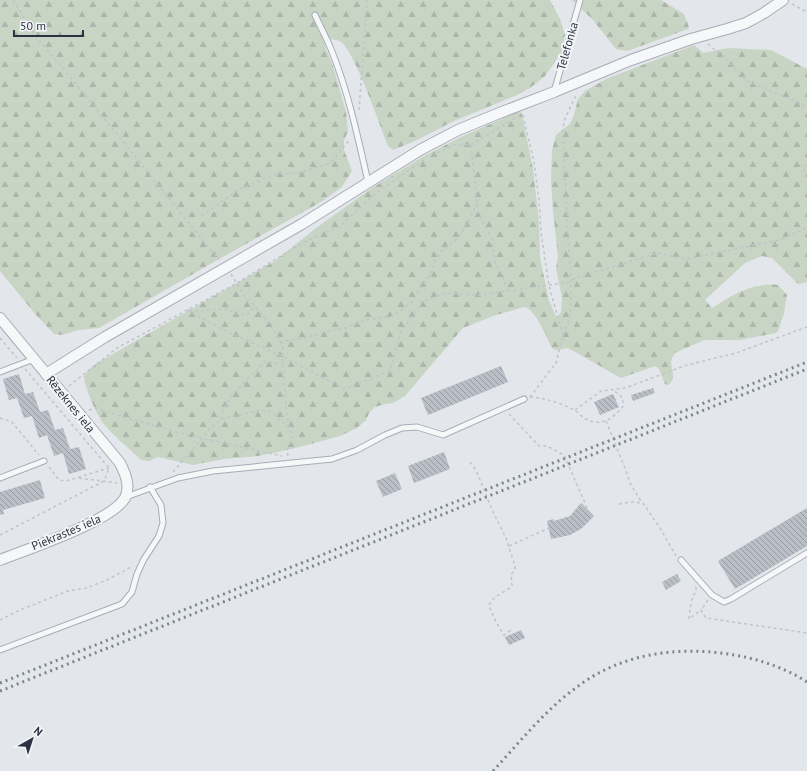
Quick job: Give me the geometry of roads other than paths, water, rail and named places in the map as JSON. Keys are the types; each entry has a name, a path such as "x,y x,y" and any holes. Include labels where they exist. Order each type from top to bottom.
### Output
{"street":[{"path":"46,374 105,337 302,224 420,150 458,130 521,109 554,92 631,60 699,36 746,23 787,2"},
{"name":"Rēzeknes iela","path":"0,318 120,463 128,485 126,497"},
{"name":"Piekrastes iela","path":"0,560 87,525 120,505 126,497"}],"lane":[{"name":"Telefonka","path":"554,92 580,0"},
{"path":"315,15 331,49 346,91 357,131 368,182"},
{"path":"0,372 22,365 34,359"},
{"path":"126,497 163,483 213,471 332,459 357,450 402,428 417,427 443,435 524,399"},
{"path":"0,478 44,461"},
{"path":"0,650 122,604 132,592 143,560 159,536 163,523 161,505 150,487"},
{"path":"681,560 712,595 724,602 731,600 807,553"}],"railway":[{"path":"0,683 807,362"},
{"path":"0,691 807,369"},
{"path":"493,771 554,705 577,687 597,674 618,664 641,657 687,651 734,655 757,660 776,667 807,682"}]}
